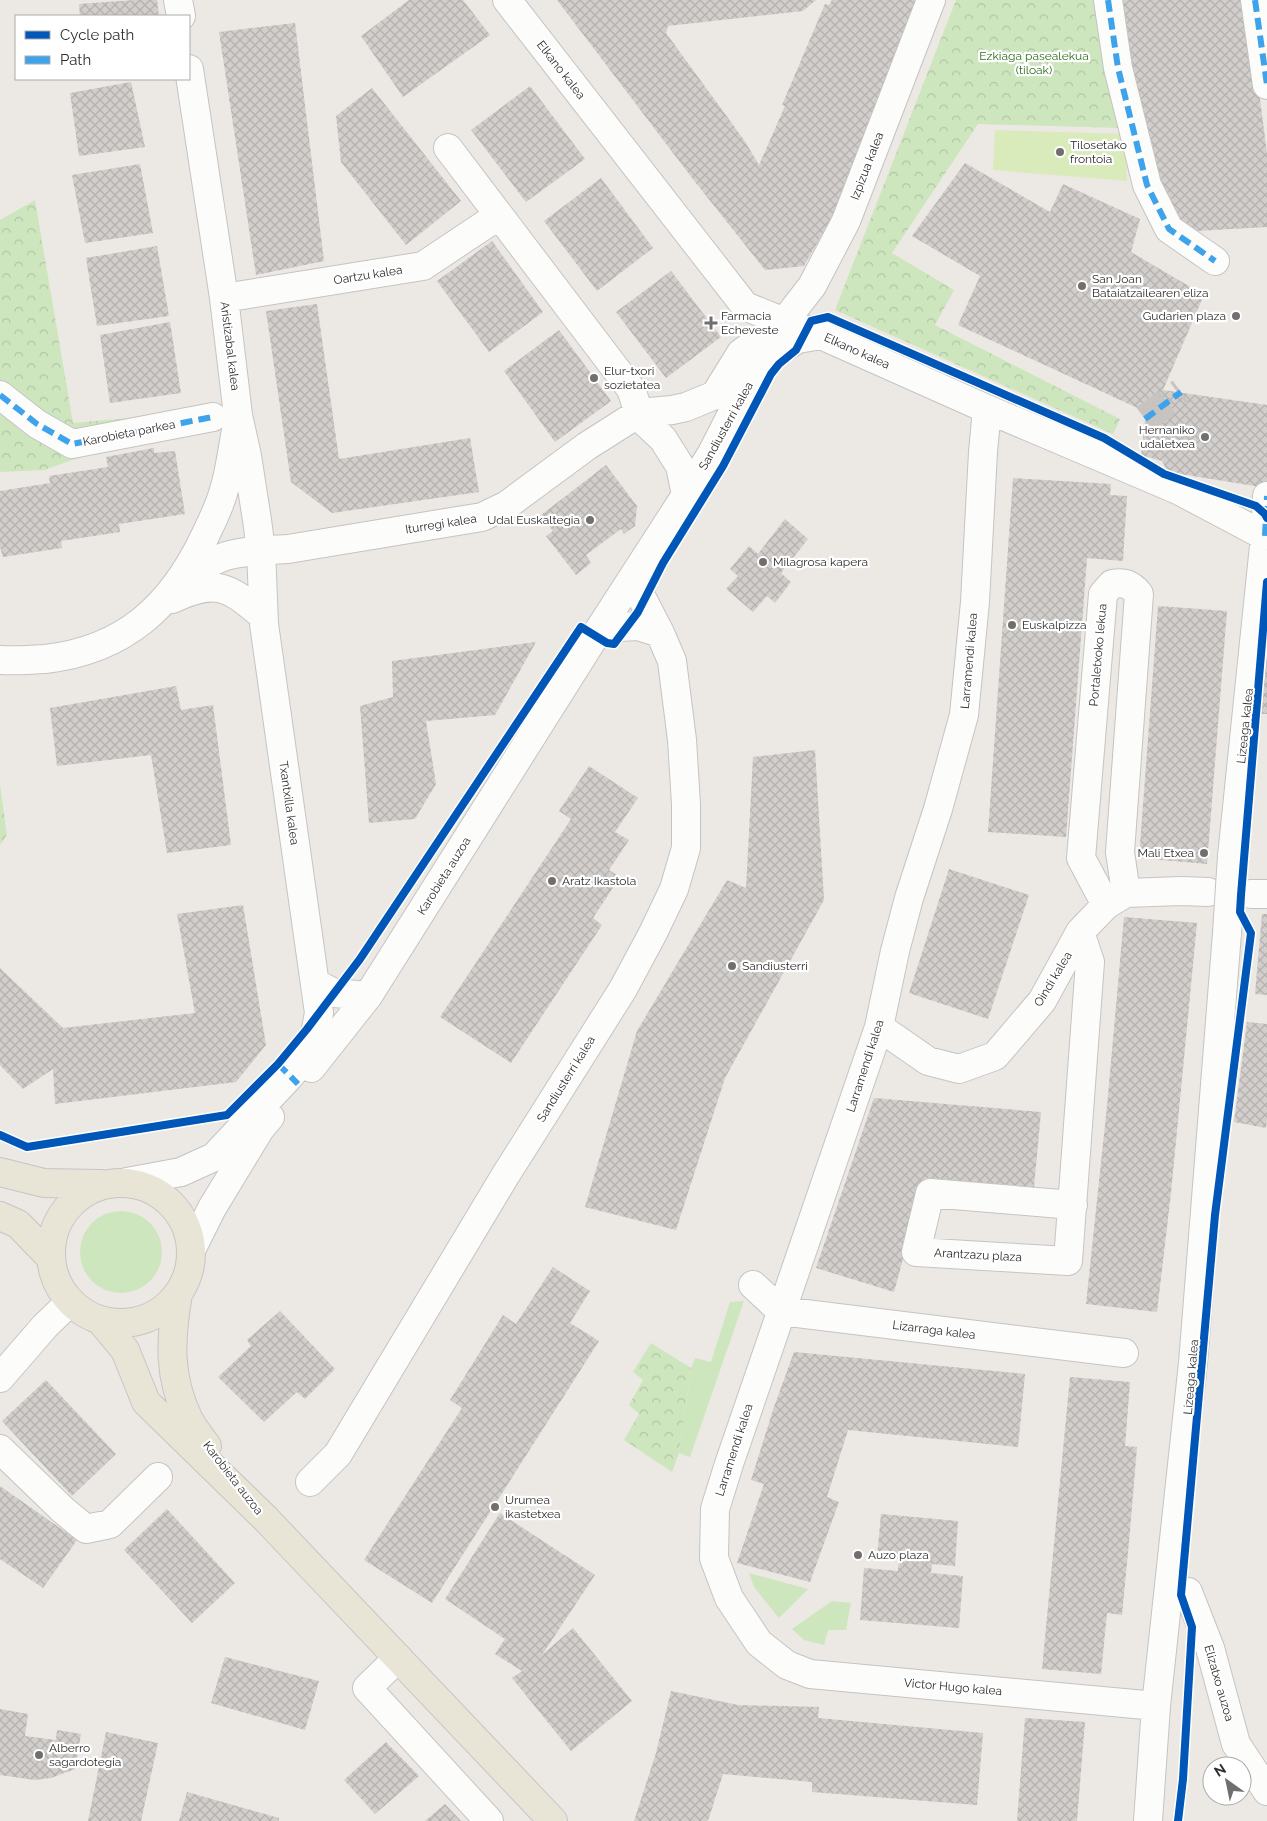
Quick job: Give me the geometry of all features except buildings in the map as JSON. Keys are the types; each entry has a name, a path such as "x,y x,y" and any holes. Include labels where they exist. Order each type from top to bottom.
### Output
{"main road":[{"path":"0,1172 44,1183 115,1183 147,1187 164,1196 178,1211 188,1229 192,1248 189,1272 178,1294 162,1310 129,1323 114,1323 100,1320 84,1313 70,1302 60,1288 53,1273 50,1257 53,1233 64,1211 81,1194 115,1183"},
{"path":"0,1216 18,1224 50,1257"},
{"name":"Karobieta auzoa","path":"178,1294 172,1328 173,1375 189,1420 223,1469 266,1519"},
{"path":"100,1320 125,1350 146,1402 266,1519 553,1821"}],"street":[{"path":"178,0 181,15"},
{"name":"Elkano kalea","path":"507,0 745,306 821,335 987,409 1178,490 1266,536"},
{"name":"Izpizua kalea","path":"784,322 812,286 846,221 931,0"},
{"path":"1108,0 1118,68 1147,185 1169,230 1216,261"},
{"path":"1255,0 1267,85"},
{"name":"Aristizabal kalea","path":"190,76 224,298 226,416 247,456 261,550 264,620"},
{"path":"448,148 631,389 639,413 646,423 663,439 680,466 686,495"},
{"name":"Oartzu kalea","path":"224,298 423,266 498,216"},
{"path":"745,306 752,328 753,344 746,386"},
{"name":"Sandiusterri kalea","path":"639,413 679,409 714,395 741,352 784,322"},
{"name":"Sandiusterri kalea","path":"686,495 712,453 746,386 776,352 798,339 821,335"},
{"name":"Karobieta parkea","path":"0,395 37,424 72,444 226,416"},
{"name":"Larramendi kalea","path":"759,1643 729,1598 714,1558 715,1509 879,1027 906,907 938,809 965,708 975,602 982,452 987,409"},
{"name":"Iturregi kalea","path":"181,579 206,564 226,556 482,517 507,506 587,446 639,413"},
{"name":"Iturregi kalea","path":"0,660 35,660 63,657 86,651 117,638 144,620 164,603 198,552 224,493 228,477 226,416"},
{"name":"Karobieta auzoa","path":"192,1248 212,1208 260,1129 368,996 686,495"},
{"name":"Lizeaga kalea","path":"1148,1821 1156,1706 1193,1363 1232,856 1266,536 1267,496"},
{"name":"Sandiusterri kalea","path":"310,1482 338,1454 506,1176 623,989 674,889 686,848 686,804 682,740 672,661 632,579"},
{"name":"Portaletxoko lekua","path":"1123,582 1133,587 1139,594 1116,899 1081,858 1103,594 1112,584 1123,582"},
{"name":"Iturregi kalea","path":"164,603 191,590 211,586 229,591 264,620"},
{"name":"Txantxilla kalea","path":"264,620 314,983"},
{"path":"601,628 638,626 660,633"},
{"path":"1116,899 1182,891 1208,892"},
{"name":"Oindi kalea","path":"879,1027 928,1061 959,1069 995,1056 1042,1001 1080,932 1116,899"},
{"name":"Arantzazu plaza","path":"1073,1205 930,1193 916,1252 1068,1261 1073,1205 1090,962 1080,932"},
{"path":"314,983 334,993 368,996"},
{"path":"115,1183 181,1172 214,1157 290,1077 312,1050 319,1013 314,983"},
{"path":"753,1285 781,1311"},
{"path":"0,1378 44,1326 70,1302"},
{"name":"Lizarraga kalea","path":"781,1311 1124,1353"},
{"path":"0,1450 63,1510 86,1529 110,1524 158,1477"},
{"name":"Elizatxo auzoa","path":"1168,1602 1188,1592 1210,1648 1236,1744 1267,1792"},
{"name":"Victor Hugo kalea","path":"759,1643 787,1665 810,1674 1156,1706"},
{"path":"398,1658 367,1688 489,1821"}],"green space":[{"name":"Ezkiaga pasealekua (tiloak)","path":"956,0 1098,0 1120,128 978,124 892,253 954,290 935,325 1120,419 1113,434 835,310"},
{"name":"Tilosetako frontoia","path":"995,130 1126,134 1127,181 993,170"},
{"path":"35,200 73,423 140,417 116,442 81,457 44,470 0,472 0,220"},
{"path":"0,785 7,835 0,845"},
{"path":"121,1211 137,1214 150,1223 159,1236 162,1252 159,1268 150,1281 137,1290 121,1293 105,1290 92,1281 83,1268 80,1252 83,1236 92,1223 105,1214"},
{"path":"744,1301 690,1457 679,1453 691,1368 695,1358 711,1362 730,1302"},
{"path":"651,1343 691,1368 679,1453 672,1472 624,1440 639,1414 629,1405 643,1380 633,1372"},
{"path":"749,1573 808,1589 779,1618 754,1587"},
{"path":"832,1601 851,1603 846,1630 828,1630 824,1645 804,1640 792,1629"}],"tunnel":[{"path":"1145,419 1181,392"}],"marked path":[{"path":"1108,0 1118,68 1147,185 1169,229 1215,261"},
{"path":"1255,0 1267,85"},
{"path":"1145,419 1181,392"},
{"path":"0,395 37,424 72,444 213,417"},
{"path":"1265,536 1267,496"},
{"path":"278,1064 298,1084"}],"cycle path":[{"path":"0,1135 27,1147 227,1115 278,1064 360,959 581,627 607,643 614,644 638,612 663,563 723,466 771,374 779,364 796,350 811,321 828,317 1104,438 1164,474 1256,506 1267,518"},
{"path":"1178,1821 1183,1779 1192,1627 1181,1595 1215,1215 1251,933 1240,912 1267,582"}],"place":[{"name":"Tilosetako frontoia","path":"1060,152"},
{"name":"San Joan Bataiatzailearen eliza","path":"1082,286"},
{"name":"Gudarien plaza","path":"1236,316"},
{"name":"Farmacia Echeveste","path":"711,323"},
{"name":"Elur-txori sozietatea","path":"594,378"},
{"name":"Hernaniko udaletxea","path":"1205,437"},
{"name":"Udal Euskaltegia","path":"590,520"},
{"name":"Milagrosa kapera","path":"763,562"},
{"name":"Euskalpizza","path":"1012,625"},
{"name":"Mali Etxea","path":"1204,853"},
{"name":"Aratz Ikastola","path":"552,881"},
{"name":"Sandiusterri","path":"732,966"},
{"name":"Urumea ikastetxea","path":"495,1507"},
{"name":"Auzo plaza","path":"858,1555"},
{"name":"Alberro sagardotegia","path":"39,1755"}]}
